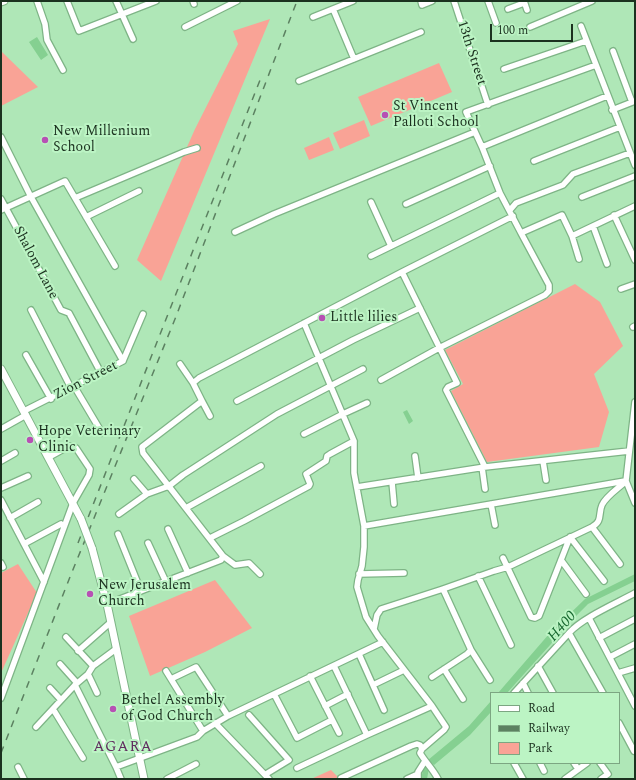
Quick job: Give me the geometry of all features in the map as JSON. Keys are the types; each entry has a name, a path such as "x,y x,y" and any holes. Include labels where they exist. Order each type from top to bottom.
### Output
{"street":[{"path":"37,1 45,24 47,40 63,70"},
{"path":"67,1 79,31 156,1"},
{"path":"116,1 134,39"},
{"path":"185,27 237,1"},
{"path":"313,17 353,1"},
{"path":"421,1 422,5 432,1"},
{"name":"13th Street","path":"454,1 488,104"},
{"path":"488,1 496,23"},
{"path":"530,27 592,1"},
{"path":"508,9 524,2 527,10"},
{"path":"333,9 354,59"},
{"path":"580,26 635,165"},
{"path":"299,81 421,32"},
{"path":"504,69 586,41"},
{"path":"612,110 633,101 613,51"},
{"path":"380,380 439,348 545,295 549,291 549,285 500,193 490,166 466,112 596,66"},
{"path":"482,147 607,96"},
{"path":"534,162 620,127"},
{"path":"235,232 274,214 475,132"},
{"path":"1,137 31,197 123,361"},
{"path":"75,198 184,152 197,148"},
{"path":"510,210 516,203 563,185 573,174 630,153"},
{"path":"406,204 490,166"},
{"path":"582,197 635,176"},
{"path":"3,209 65,181 115,266"},
{"path":"86,217 139,191"},
{"path":"371,256 500,193"},
{"name":"Shalom Lane","path":"1,199 3,209 61,310 69,313 101,373"},
{"path":"371,202 391,246"},
{"path":"572,236 635,206"},
{"path":"521,233 562,215 572,236 579,258"},
{"path":"614,215 635,260"},
{"path":"193,384 199,378 513,216"},
{"path":"593,226 607,264"},
{"path":"402,272 457,382 448,387 446,390 484,467 485,489"},
{"path":"620,289 635,284"},
{"path":"237,401 318,357 420,308"},
{"path":"31,310 73,387 102,433"},
{"name":"Zion Street","path":"1,429 25,413 123,361 143,314"},
{"path":"304,323 354,441 354,473 364,526 364,547 358,587 366,617 446,727 422,749 420,753 432,768 438,779"},
{"path":"26,355 51,399"},
{"path":"180,364 193,384 210,416"},
{"path":"1,369 73,503 92,548 107,604 144,779"},
{"path":"119,514 147,494 169,486 183,475 277,414 363,369"},
{"path":"202,401 142,447 143,453 223,556 234,565 249,563 260,574"},
{"path":"635,402 634,426 629,452 626,481 635,503"},
{"path":"304,434 367,403"},
{"path":"210,538 309,486 310,484 306,474 326,461 327,456 354,441"},
{"path":"1,698 73,503 89,475 90,469 76,448 72,446 69,446 49,457"},
{"path":"357,487 484,467 629,452"},
{"path":"1,461 15,453"},
{"path":"415,456 418,478"},
{"path":"543,461 546,480"},
{"path":"186,508 261,466"},
{"path":"1,488 28,476"},
{"path":"134,479 147,494"},
{"path":"364,526 626,481"},
{"path":"374,629 377,615 381,610 508,567 592,528 598,524 602,504 626,481"},
{"path":"392,482 394,504"},
{"path":"1,500 44,582"},
{"path":"10,518 38,502"},
{"path":"491,504 495,525"},
{"path":"24,544 61,524"},
{"path":"592,528 620,564"},
{"path":"168,529 188,573"},
{"path":"118,534 141,591"},
{"path":"503,558 531,617 535,618 539,616 570,537"},
{"path":"570,537 604,581"},
{"path":"148,543 166,582"},
{"path":"107,604 221,560 223,556"},
{"path":"561,560 586,594"},
{"path":"360,574 404,573"},
{"path":"478,576 511,645"},
{"path":"443,589 471,650 490,680"},
{"path":"515,692 573,629 589,618 635,593"},
{"path":"589,618 635,706"},
{"path":"600,638 635,619"},
{"path":"78,651 110,622"},
{"path":"569,633 601,692"},
{"path":"66,637 93,666"},
{"path":"116,767 197,737 203,731 228,716 383,642"},
{"path":"610,657 635,644"},
{"path":"36,727 76,684 88,674 93,666 116,649"},
{"path":"432,676 471,650"},
{"path":"359,654 384,710"},
{"path":"60,664 76,684 121,779"},
{"path":"334,666 368,735"},
{"path":"538,666 552,692"},
{"path":"171,679 196,667 228,716"},
{"path":"618,673 635,668"},
{"path":"444,669 463,699"},
{"path":"373,685 404,670"},
{"path":"166,671 203,731"},
{"path":"88,674 97,693"},
{"path":"310,676 339,733"},
{"path":"523,683 528,692"},
{"path":"50,688 61,700"},
{"path":"274,694 297,738 332,720"},
{"path":"326,706 348,694"},
{"path":"297,768 432,706"},
{"path":"53,710 83,758"},
{"path":"215,723 268,777 289,760 249,715"},
{"path":"620,725 634,751"},
{"path":"341,778 411,746 417,744 420,745 422,749"},
{"path":"407,779 418,777 419,769 426,762"},
{"path":"167,779 196,764"},
{"path":"515,764 524,779"},
{"path":"540,764 544,771"},
{"path":"575,764 578,769"},
{"path":"565,779 586,764"},
{"path":"601,764 608,774 601,779"},
{"path":"18,767 24,779"}],"green space":[{"path":"270,19 161,281 137,260 195,129 238,44 233,31"},
{"path":"1,51 38,87 1,106"},
{"path":"439,63 452,92 371,126 358,97"},
{"path":"364,120 370,136 340,149 333,133"},
{"path":"329,137 334,150 309,160 304,148"},
{"path":"575,284 600,302 623,346 594,374 609,412 599,447 487,462 451,391 463,384 445,350"},
{"path":"18,564 37,593 1,673 1,573"},
{"path":"215,580 252,628 205,652 150,676 129,616"},
{"path":"331,770 340,779 311,779"}],"water":[{"path":"37,37 48,55 41,60 29,42"},
{"path":"407,410 413,421 409,424 403,412"},
{"name":"H400","path":"635,574 635,581 588,604 508,692 499,692 549,634 585,599"},
{"path":"490,702 490,713 470,735 434,765 428,760 469,726"},
{"path":"424,766 429,768 427,779 421,779"}],"railway":[{"path":"1,753 70,577 175,319 297,1"},
{"path":"78,543 262,75"}],"place":[{"name":"St Vincent Palloti School","path":"385,115"},
{"name":"New Millenium School","path":"45,140"},
{"name":"Little lilies","path":"322,318"},
{"name":"Hope Veterinary Clinic","path":"30,440"},
{"name":"New Jerusalem Church","path":"90,594"},
{"name":"Bethel Assembly of God Church","path":"113,709"}],"district":[{"name":"AGARA","path":"123,748"}]}
